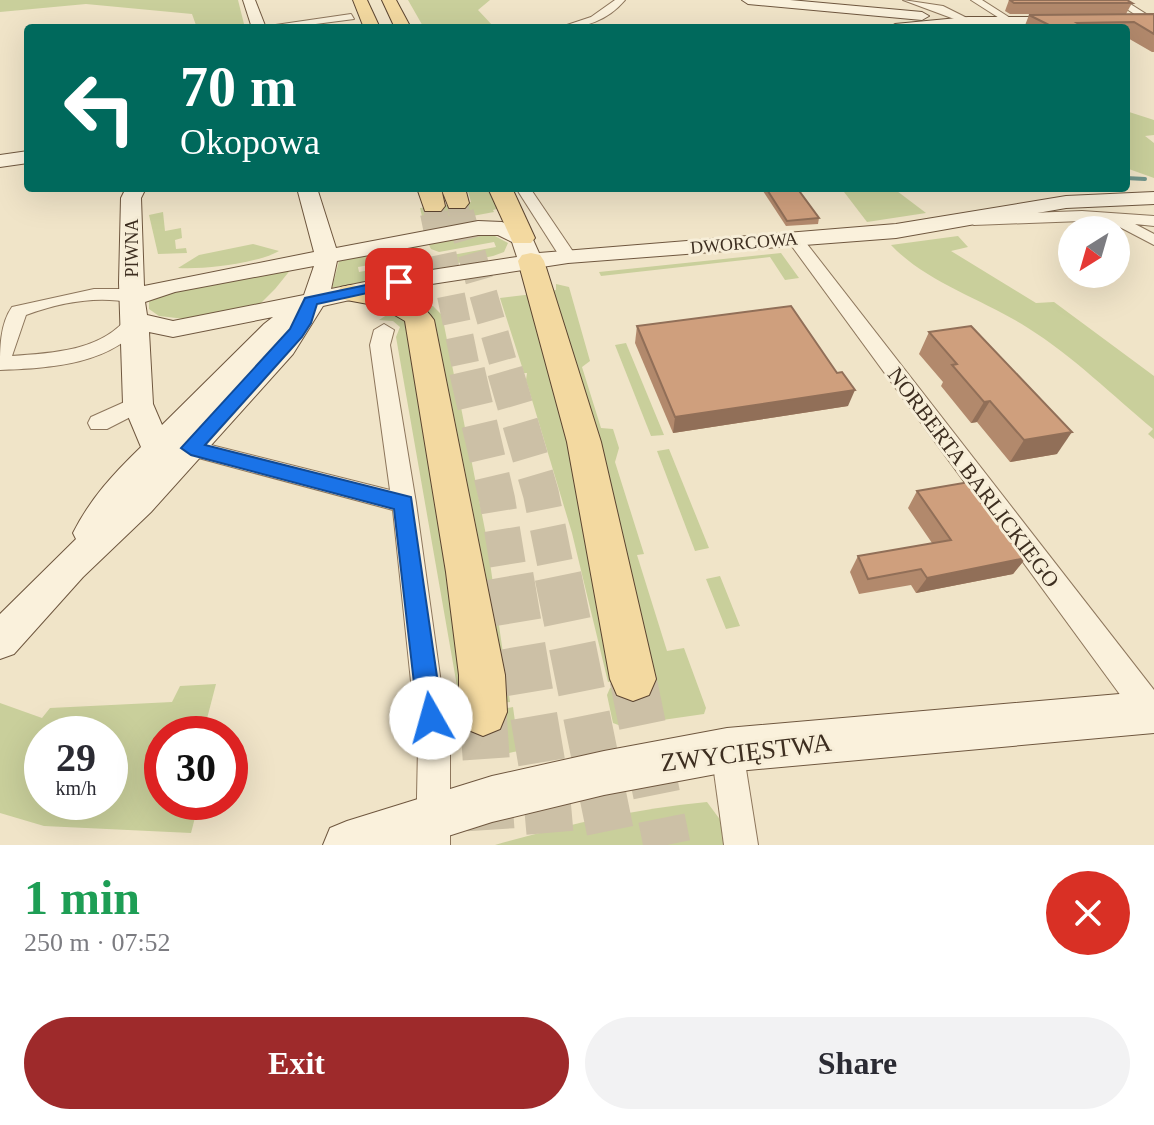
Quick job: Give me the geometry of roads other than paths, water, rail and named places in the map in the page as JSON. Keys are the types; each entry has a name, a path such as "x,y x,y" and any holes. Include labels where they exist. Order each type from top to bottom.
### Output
{"main road":[{"path":"249,0 258,24"},
{"path":"360,0 370,24"},
{"path":"376,0 388,24"},
{"path":"389,0 401,24"},
{"path":"748,0 897,23 928,24"},
{"path":"897,23 917,15 956,24"},
{"path":"917,15 956,24"},
{"path":"971,24 1081,21"},
{"path":"1123,21 1153,21"},
{"path":"0,161 24,158"},
{"path":"0,641 70,566 139,503 303,323 323,276 326,257 308,192"},
{"path":"502,192 526,249 584,442 633,679"},
{"name":"DWORCOWA","path":"133,310 173,329 351,293 526,249 568,256 896,231 1090,193 1113,208 1154,198"},
{"path":"131,199 147,270 169,279 216,277"},
{"name":"PIWNA","path":"131,199 138,404"},
{"path":"317,226 351,239 417,238"},
{"path":"269,267 301,250 317,226"},
{"name":"DWORCOWA","path":"216,277 485,228 502,229 526,249"},
{"path":"133,310 216,277"},
{"path":"351,293 399,302 412,310 419,320 469,587 482,675 483,712"},
{"path":"70,566 118,490 273,330 311,301"},
{"path":"138,404 157,448"},
{"name":"ZWYCIĘSTWA","path":"347,845 434,831 492,799 604,773 727,750 1153,713"}],"street":[{"path":"580,24 609,12 620,0"},
{"path":"908,0 936,7 959,24"},
{"path":"976,0 1005,21"},
{"path":"1118,0 1153,21"},
{"path":"917,15 937,11 936,7"},
{"path":"292,24 351,17"},
{"path":"526,192 568,256"},
{"path":"1113,208 1154,240"},
{"name":"DWORCOWA","path":"957,221 1113,208 1151,221"},
{"name":"NORBERTA BARLICKIEGO","path":"794,238 1153,713"},
{"path":"123,293 133,310 124,335 107,345 27,362 0,363 13,317 19,311 123,293"},
{"path":"384,330 380,345 404,503 434,748 434,831"},
{"path":"99,423 138,404"},
{"path":"191,448 404,503"},
{"path":"727,750 741,845"}],"waterway":[{"path":"1130,178 1145,179"}],"tunnel":[{"path":"457,203 460,215"},
{"path":"433,206 435,215"},
{"path":"434,213 467,373"},
{"path":"460,213 506,373"},
{"path":"467,371 497,499 510,578"},
{"path":"505,371 541,494 558,578"},
{"path":"510,576 546,788 551,845"},
{"path":"558,576 613,845"},
{"path":"633,679 667,845"},
{"path":"483,712 492,845"}]}
